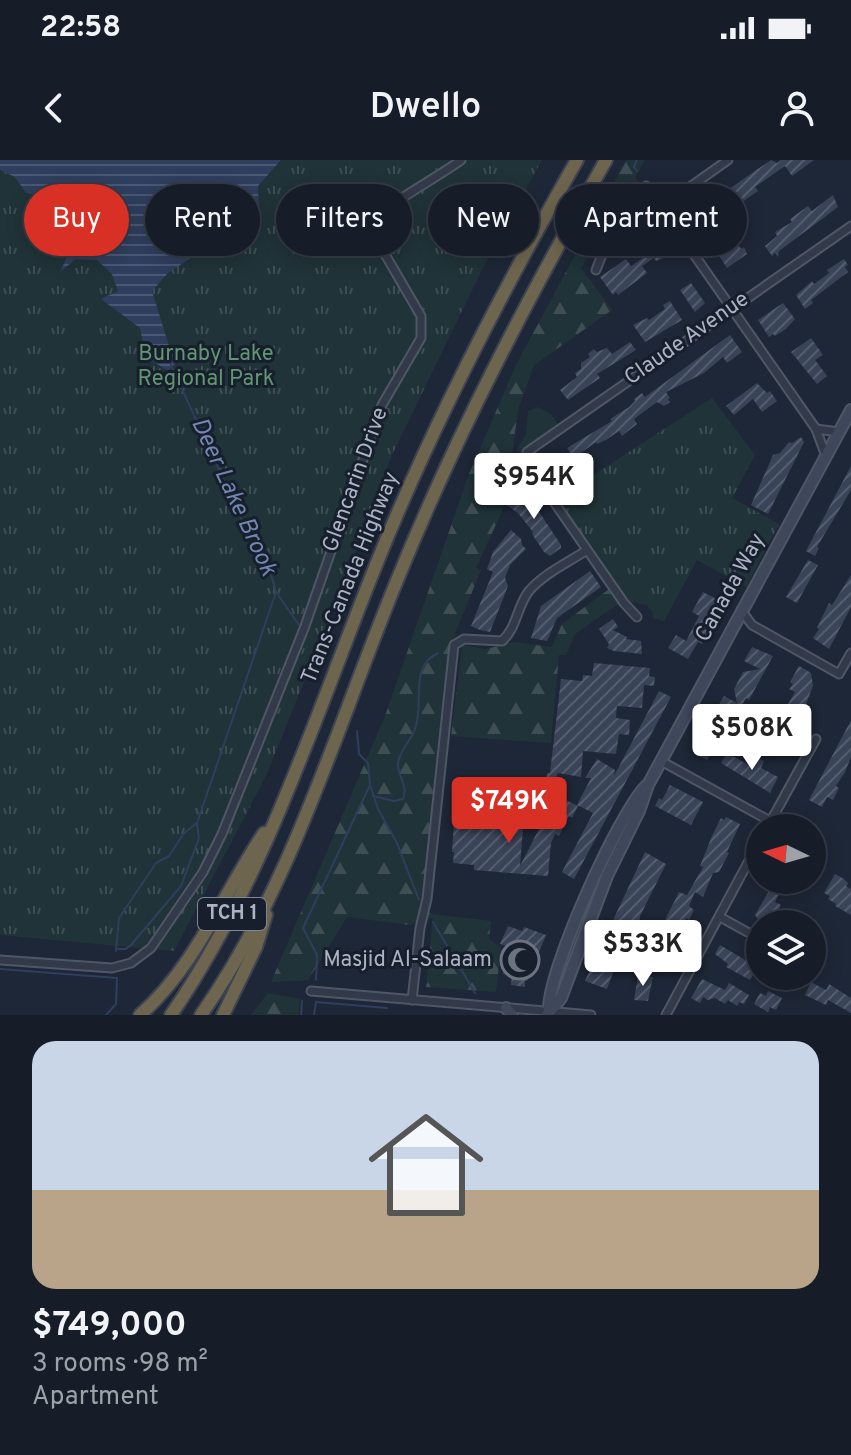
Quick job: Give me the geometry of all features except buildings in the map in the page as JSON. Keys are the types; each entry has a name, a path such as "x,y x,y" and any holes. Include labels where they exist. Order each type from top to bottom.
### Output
{"highway":[{"name":"Trans-Canada Highway","path":"171,1015 234,911 281,807 401,504 495,307 577,160"},
{"name":"Trans-Canada Highway","path":"201,1015 235,962 275,887 426,511 499,355 606,160"},
{"path":"140,1015 157,1000 187,960 281,807"},
{"path":"223,1015 256,947 275,887"}],"main road":[{"name":"Canada Way","path":"548,1013 548,998 576,919 624,820 637,796 648,785 851,410"}],"street":[{"name":"Glencarin Drive","path":"0,960 112,968 131,963 151,948 203,872 222,834 305,626 382,405 421,338 421,316 372,232 374,218 461,160"},
{"path":"694,184 728,160"},
{"name":"Claude Avenue","path":"587,550 527,463 526,454 562,425 851,226"},
{"path":"596,270 602,256"},
{"path":"694,256 816,429 826,456"},
{"path":"816,429 839,432"},
{"path":"412,1000 420,928 427,899 455,643 464,639 502,641 509,635 527,593 587,550 637,617"},
{"path":"741,610 752,625 839,674 851,653"},
{"path":"774,814 816,739"},
{"path":"661,761 751,814"},
{"path":"666,1015 746,867"},
{"path":"720,917 746,931"},
{"path":"311,991 509,1011 591,1015"}],"green space":[{"name":"Burnaby Lake Regional Park","path":"0,160 542,160 528,184 428,184 428,256 489,256 392,455 267,774 174,951 0,935"},
{"path":"626,160 645,160 635,177 639,184 613,184"},
{"path":"575,256 588,256 581,268 612,310 534,365 518,410 512,455 514,485 476,568 481,570 450,646 423,911 491,921 489,939 501,948 496,992 426,987 433,918 410,925 347,917 308,980 271,982 385,716 469,474 515,367"},
{"path":"712,398 755,455 732,498 779,524 746,587 697,560 664,621 653,618 647,605 626,598 558,498"},
{"path":"538,407 551,414 558,424 524,448 518,456 519,452 516,451 526,434 528,411"},
{"path":"609,589 618,604 575,634 566,655 559,655 551,743 451,736 462,645 486,649 514,642 552,647 562,624"},
{"path":"268,993 300,999 298,1015 251,1015"}],"water":[{"path":"0,160 281,160 260,184 145,184 145,256 194,256 168,273 152,291 169,346 179,353 179,359 168,371 146,357 140,328 101,299 118,291 112,274 97,260 76,259 60,272 68,256 129,256 129,184 24,184 24,190 15,177 0,170"}],"waterway":[{"path":"637,160 634,167 637,171"},
{"name":"Deer Lake Brook","path":"171,365 251,540 270,571 276,592 299,625"},
{"path":"116,951 119,918 156,863 169,856 184,833 197,823 276,592"},
{"path":"373,796 394,801 403,799 405,789 398,768 399,758 418,719 423,667 438,653"},
{"name":"Deer Lake Brook","path":"357,731 359,754 368,763 370,785 378,809 397,843 419,900"},
{"path":"316,980 317,955 303,928 370,785"},
{"path":"118,949 131,945 181,886 199,838 197,824"},
{"name":"Deer Lake Brook","path":"433,922 475,993"},
{"path":"0,969 117,978 116,1004 106,1015"},
{"path":"301,1015 302,1001"},
{"path":"314,1015 316,1002 387,1008"}],"place":[{"name":"Masjid Al-Salaam","path":"520,960"}]}
